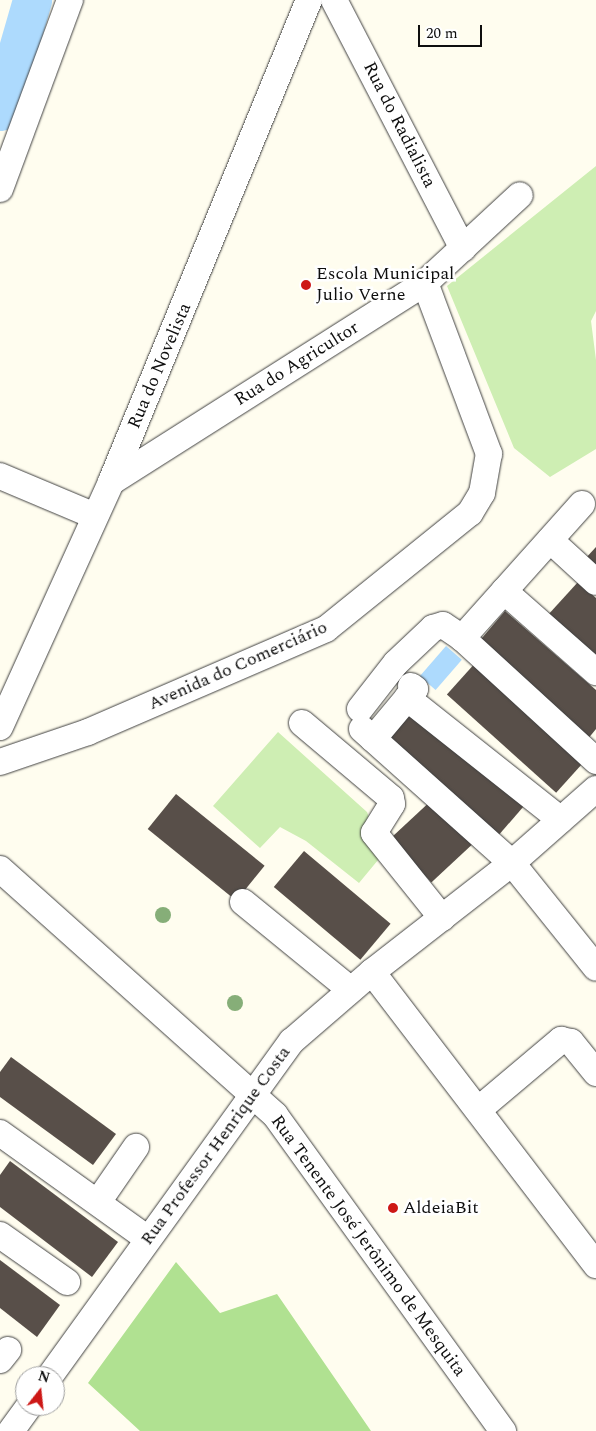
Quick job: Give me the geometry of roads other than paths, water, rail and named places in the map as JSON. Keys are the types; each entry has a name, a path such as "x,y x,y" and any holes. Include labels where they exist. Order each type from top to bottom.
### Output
{"street":[{"path":"0,189 70,0"},
{"name":"Rua do Novelista","path":"0,727 93,515 111,482 309,0"},
{"name":"Rua do Radialista","path":"334,0 463,250"},
{"name":"Rua do Agricultor","path":"111,482 425,283 463,250 520,195"},
{"name":"Avenida do Comerciário","path":"0,762 88,732 326,629 470,513 482,493 489,454 425,283"},
{"path":"0,476 93,515"},
{"path":"462,638 582,504"},
{"path":"550,540 596,582"},
{"path":"504,591 596,672"},
{"path":"365,726 392,669 437,625 462,638 596,761"},
{"path":"365,726 407,698 414,689 392,669"},
{"path":"407,698 561,820"},
{"path":"302,723 391,798 392,804 374,833 442,918"},
{"path":"365,726 512,863 596,968"},
{"name":"Rua Professor Henrique Costa","path":"57,1366 252,1092 292,1041 372,972 512,863 561,820 592,800"},
{"name":"Rua Tenente José Jerônimo de Mesquita","path":"0,869 252,1092 275,1115 503,1431"},
{"path":"242,902 351,990"},
{"path":"372,972 596,1265"},
{"path":"478,1110 561,1040 571,1042 596,1072"},
{"path":"0,1133 98,1202 148,1240"},
{"path":"98,1202 136,1147"},
{"path":"0,1234 67,1282"},
{"path":"11,1431 22,1416"},
{"path":"0,1426 6,1431"}],"water":[{"path":"446,646 462,660 436,690 420,676"}],"waterway":[{"path":"0,111 32,0"}],"place":[{"name":"Escola Municipal Julio Verne","path":"306,285"},
{"name":"AldeiaBit","path":"393,1208"}]}
